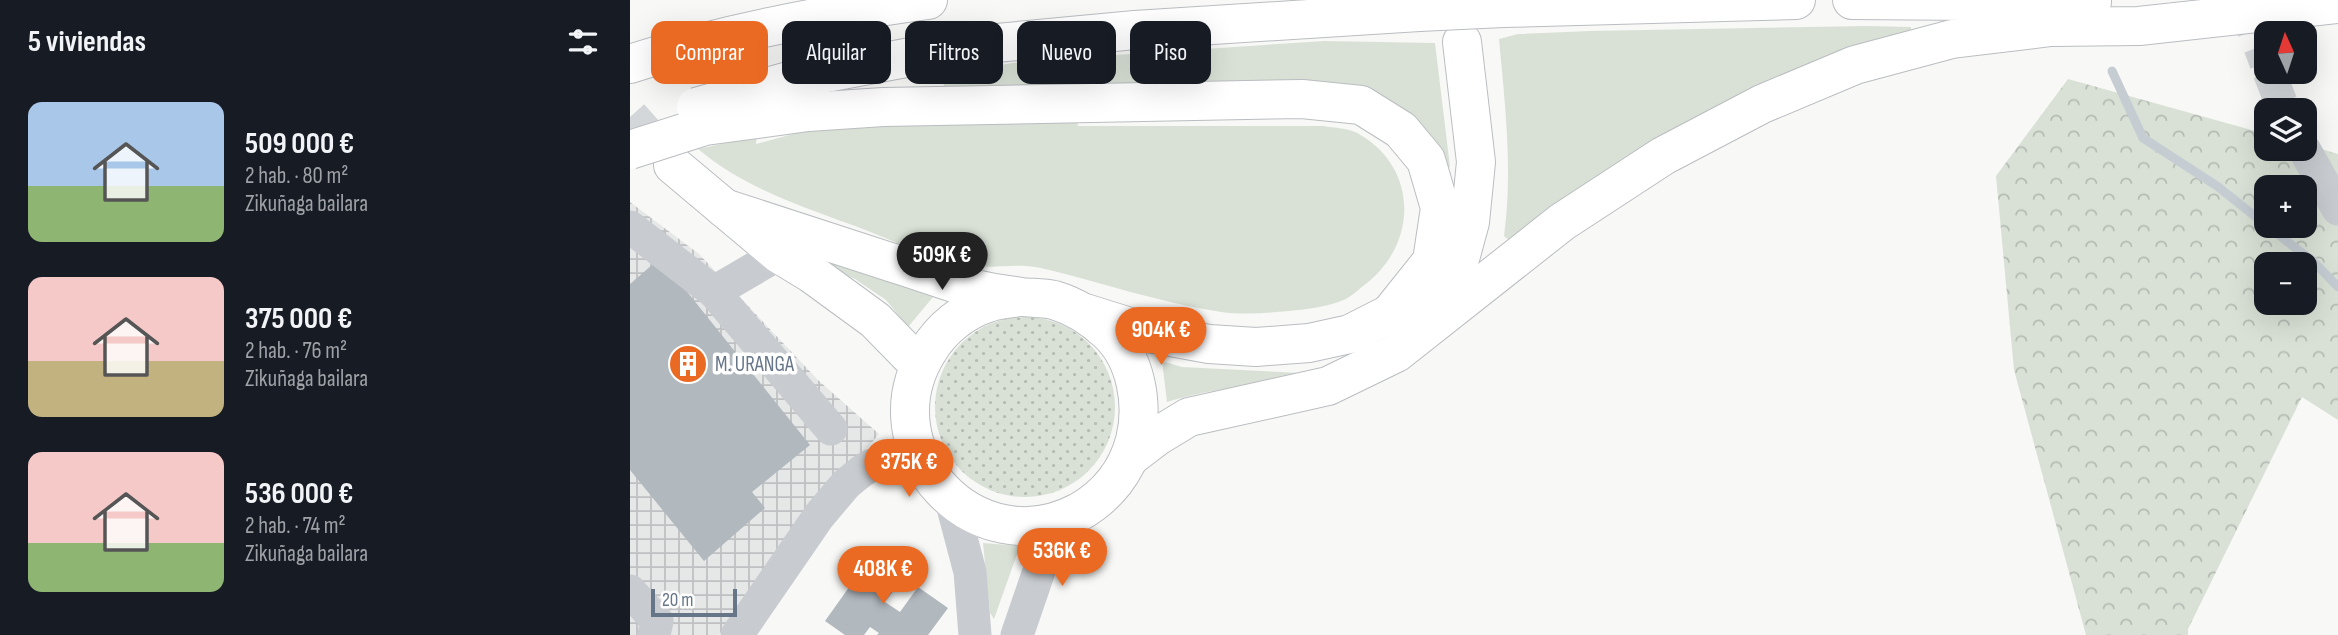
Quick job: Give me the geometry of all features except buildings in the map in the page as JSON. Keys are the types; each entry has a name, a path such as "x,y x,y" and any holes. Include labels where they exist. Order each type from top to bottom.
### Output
{"main road":[{"path":"630,64 667,52 762,29 928,0"},
{"path":"630,150 975,45 1135,30 1419,12 1796,0"},
{"path":"1852,0 2338,4"},
{"path":"1131,456 1189,417 1328,386 1396,353 1562,222 1663,156 1762,104 1855,65 1952,38 2051,27 2139,26 2338,4"},
{"path":"1396,353 1455,277 1470,222 1476,162 1462,42"},
{"path":"630,126 804,95 883,107 1302,99 1361,106 1401,130 1426,160 1440,208 1432,261 1388,316"},
{"path":"673,165 779,254 812,274 875,320 919,365"},
{"path":"724,208 971,288 1053,300 1149,333 1209,344 1256,346 1310,343 1350,334 1388,316 1455,277"},
{"path":"1019,297 988,303 959,317 936,338 919,365 910,396 910,428 919,458 933,481 951,500 977,516 1006,525 1036,526 1065,519 1093,504 1115,482 1131,456 1139,424 1138,391 1128,361 1110,334 1085,313"}],"street":[{"path":"2311,161 2338,209"},
{"path":"630,227 714,292 831,429"},
{"path":"714,292 779,254"},
{"path":"737,635 819,516 846,484 873,465 898,459 919,458"},
{"path":"951,500 970,572 975,635"},
{"path":"1017,635 1049,542 1065,519"},
{"path":"630,591 657,621 654,635"}],"shaded area":[{"path":"630,202 699,254 818,380 879,434 748,591 719,635 630,635"}],"green space":[{"path":"1911,27 1911,31 1510,241 1504,236 1508,162 1499,39 1518,34 1590,31"},
{"path":"1324,41 1435,43 1450,167 1445,167 1405,113 944,84 1003,84 1003,65 1017,62 1017,84 1116,84 1116,55 1130,54 1130,84 1211,84 1211,49"},
{"path":"2068,79 2254,131 2254,161 2317,161 2317,148 2338,154 2338,420 2302,397 2188,629 2188,635 2086,635 2014,370 1996,176"},
{"path":"1077,119 1078,126 1323,126 1355,132 1378,148 1392,166 1401,185 1404,206 1396,247 1384,266 1367,283 1339,302 1281,312 1221,312 1153,298 1041,268 982,267 938,258 779,197 737,176 698,149 757,136 756,144 804,131 867,122"},
{"path":"789,246 933,297 908,327 886,300 855,279 793,251"},
{"path":"1025,317 1059,324 1089,343 1108,373 1115,407 1108,441 1089,471 1059,490 1025,497 991,490 961,471 942,441 935,407 942,373 961,343 991,324"},
{"path":"1162,361 1182,367 1301,373 1167,402"},
{"path":"983,543 1020,546 994,619 990,613"}],"waterway":[{"path":"2112,71 2143,138 2217,186 2254,215"},
{"path":"2283,238 2314,262 2338,287"}],"tunnel":[{"path":"2242,0 2254,32"},
{"path":"2274,84 2279,98"},
{"path":"630,117 673,165"}],"place":[{"name":"M. URANGA","path":"688,364"}]}
